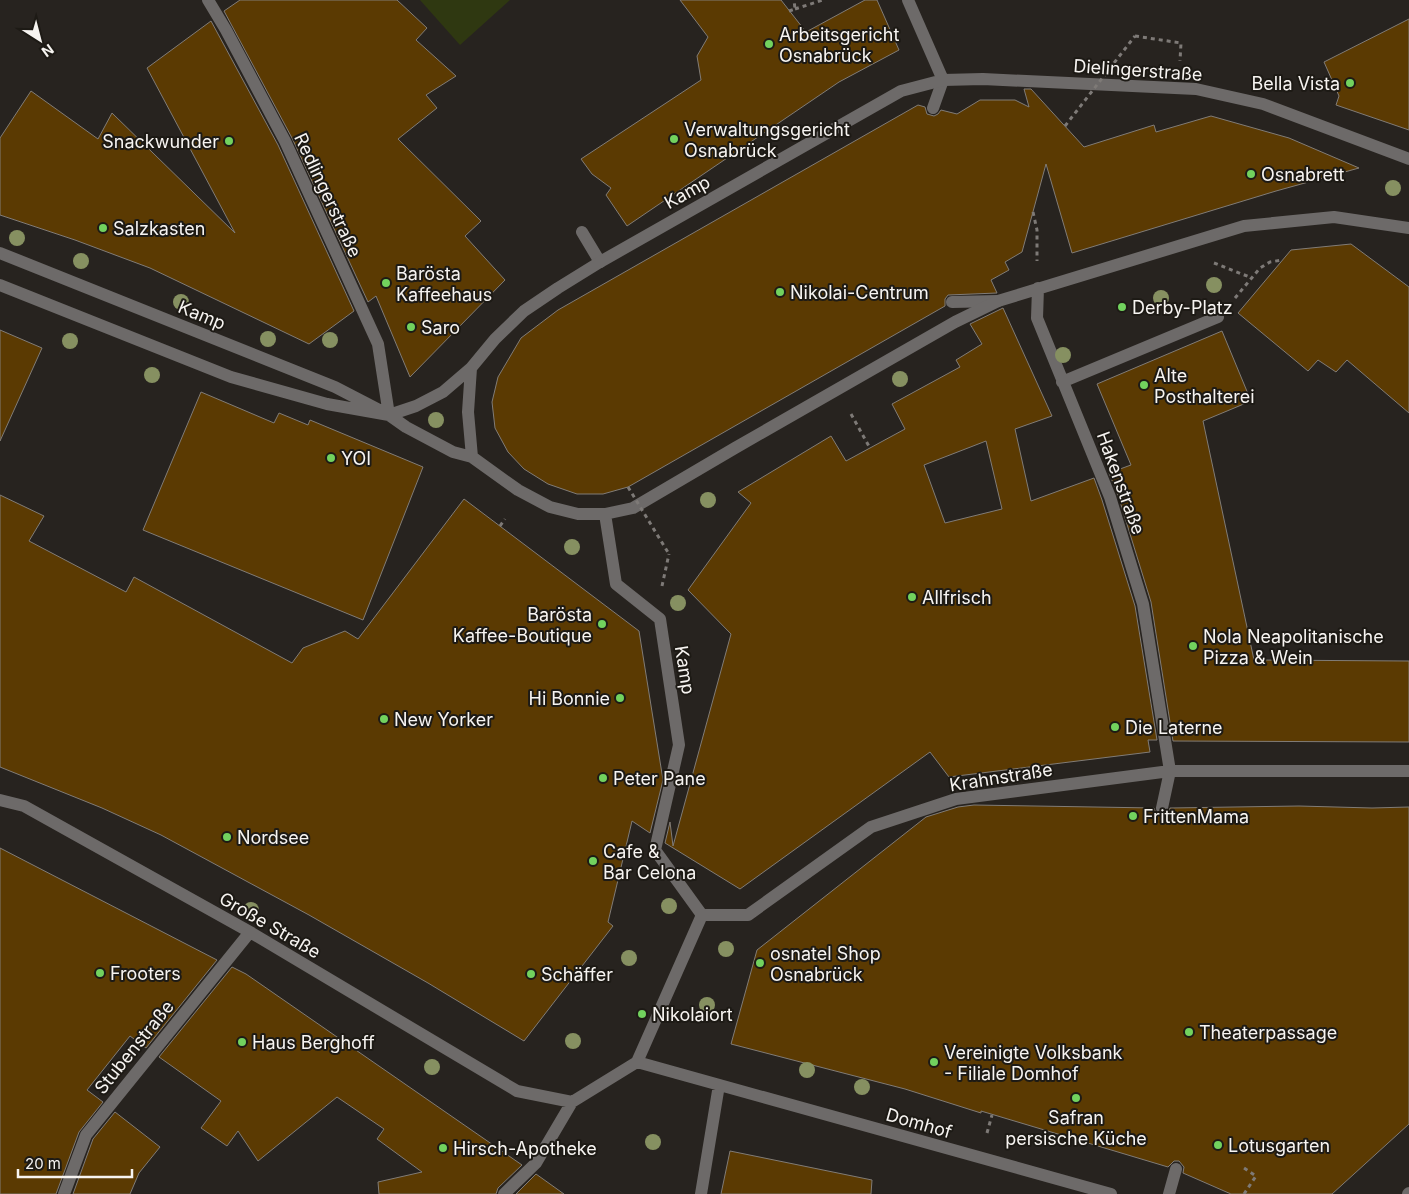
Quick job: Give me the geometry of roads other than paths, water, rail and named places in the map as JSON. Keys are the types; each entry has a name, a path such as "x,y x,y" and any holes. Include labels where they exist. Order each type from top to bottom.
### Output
{"street":[{"name":"Redlingerstraße","path":"208,0 285,141 378,344 389,415"},
{"path":"908,0 943,80 932,108"},
{"name":"Dielingerstraße","path":"943,80 1001,79 1196,89 1264,104 1409,159"},
{"name":"Kamp","path":"0,284 231,377 327,404 389,415 416,406 443,392 471,368 495,339 524,312 600,262 901,91 943,80"},
{"path":"1038,288 1244,226 1334,217 1409,228"},
{"path":"582,232 600,262"},
{"name":"Kamp","path":"0,253 335,388 389,415 406,427 453,452 472,457 518,490 550,507 578,514 604,514 633,508 955,322 998,301 1038,288"},
{"name":"Hakenstraße","path":"1038,288 1036,318 1110,497 1143,604 1170,771"},
{"path":"952,302 998,301"},
{"path":"1062,382 1218,317"},
{"path":"471,368 468,412 472,457"},
{"name":"Kamp","path":"604,514 616,584 660,619 679,745 655,850 702,915"},
{"path":"1162,808 1170,771"},
{"name":"Krahnstraße","path":"702,915 748,915 871,827 956,799 1170,771 1409,771"},
{"name":"Große Straße","path":"0,800 24,806 250,932 517,1091 572,1102"},
{"path":"504,1194 536,1164 572,1102 637,1062 702,915"},
{"name":"Stubenstraße","path":"64,1194 86,1134 250,932"},
{"path":"637,1062 719,1085 700,1194"},
{"name":"Domhof","path":"719,1085 1111,1194"},
{"path":"1169,1194 1176,1169"}],"place":[{"name":"Arbeitsgericht Osnabrück","path":"769,44"},
{"name":"Bella Vista","path":"1350,83"},
{"name":"Verwaltungsgericht Osnabrück","path":"674,139"},
{"name":"Snackwunder","path":"229,141"},
{"name":"Osnabrett","path":"1251,174"},
{"name":"Salzkasten","path":"103,228"},
{"name":"Barösta Kaffeehaus","path":"386,283"},
{"name":"Nikolai-Centrum","path":"780,292"},
{"name":"Derby-Platz","path":"1122,307"},
{"name":"Saro","path":"411,327"},
{"name":"Alte Posthalterei","path":"1144,385"},
{"name":"YOI","path":"331,458"},
{"name":"Allfrisch","path":"912,597"},
{"name":"Barösta Kaffee-Boutique","path":"602,624"},
{"name":"Nola Neapolitanische Pizza & Wein","path":"1193,646"},
{"name":"Hi Bonnie","path":"620,698"},
{"name":"New Yorker","path":"384,719"},
{"name":"Die Laterne","path":"1115,727"},
{"name":"Peter Pane","path":"603,778"},
{"name":"FrittenMama","path":"1133,816"},
{"name":"Nordsee","path":"227,837"},
{"name":"Cafe & Bar Celona","path":"593,861"},
{"name":"osnatel Shop Osnabrück","path":"760,963"},
{"name":"Frooters","path":"100,973"},
{"name":"Schäffer","path":"531,974"},
{"name":"Nikolaiort","path":"642,1014"},
{"name":"Theaterpassage","path":"1189,1032"},
{"name":"Haus Berghoff","path":"242,1042"},
{"name":"Vereinigte Volksbank - Filiale Domhof","path":"934,1062"},
{"name":"Safran persische Küche","path":"1076,1098"},
{"name":"Lotusgarten","path":"1218,1145"},
{"name":"Hirsch-Apotheke","path":"443,1148"}]}
